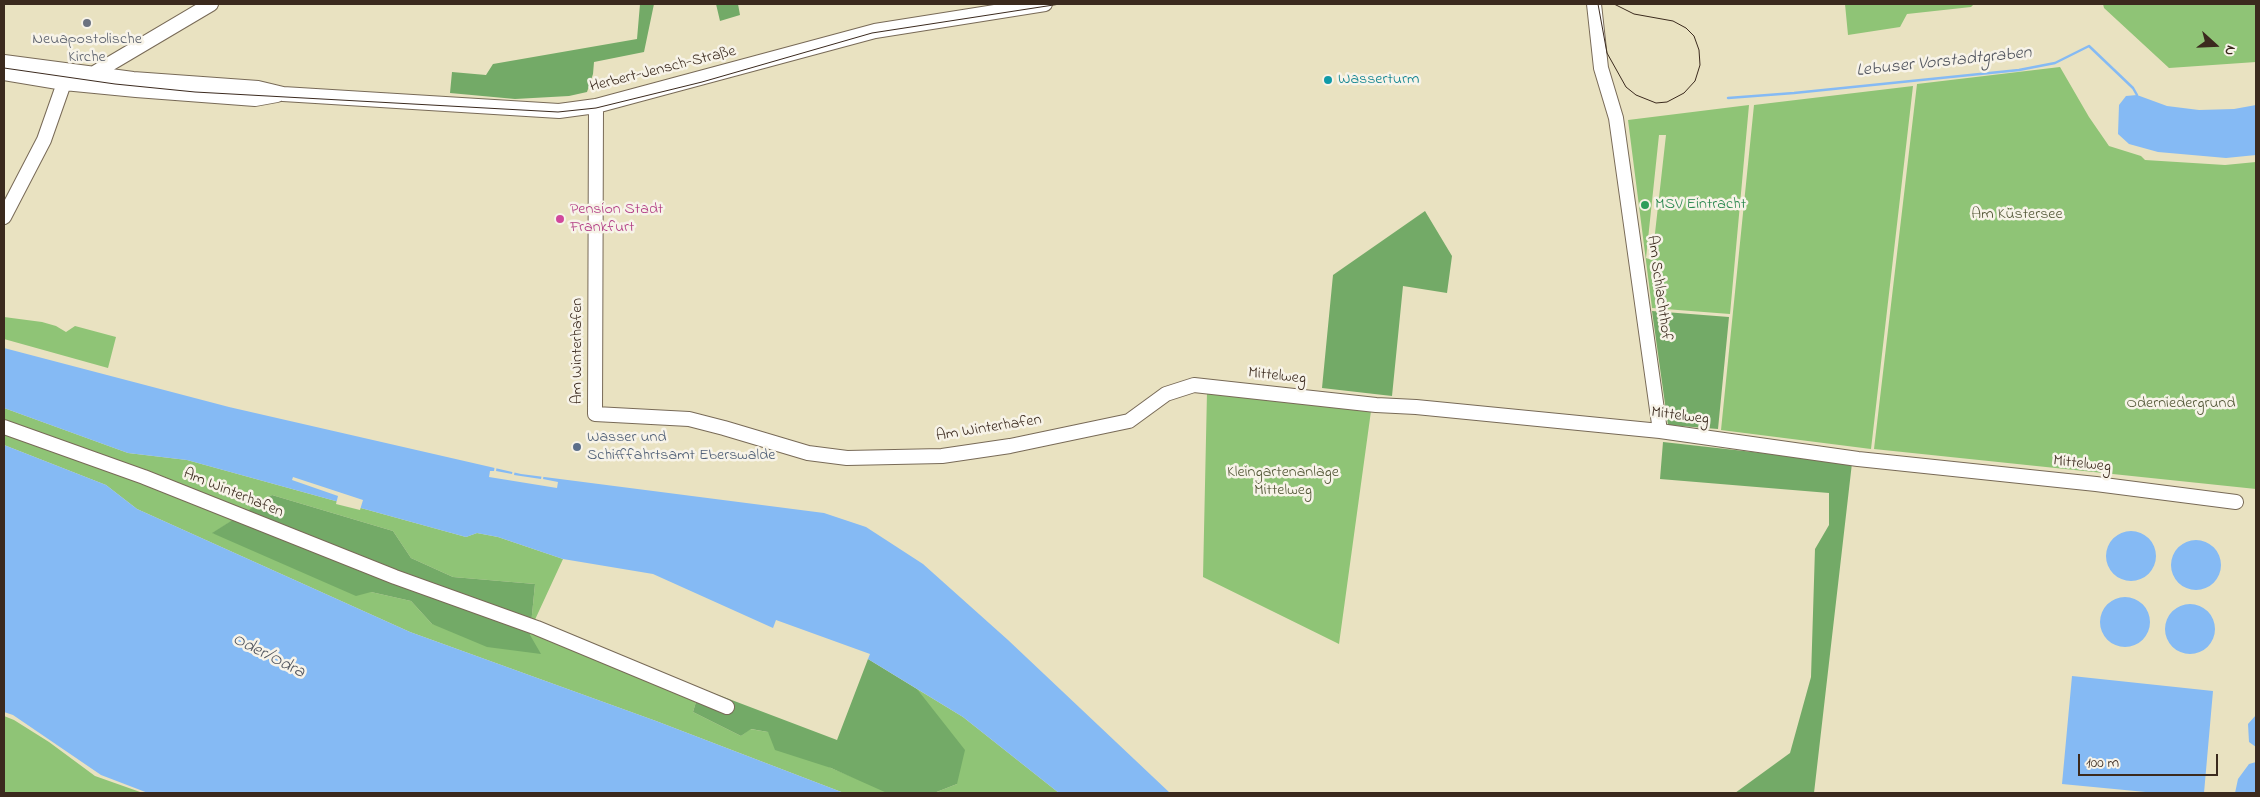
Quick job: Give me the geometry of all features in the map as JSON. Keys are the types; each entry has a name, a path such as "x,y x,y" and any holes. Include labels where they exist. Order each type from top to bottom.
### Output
{"street":[{"path":"4,73 64,83 94,80 138,47 211,4"},
{"name":"Herbert-Jensch-Straße","path":"94,80 133,79 258,88 283,94 559,111 596,106 875,32 992,8 1045,4"},
{"name":"Am Schlachthof","path":"1594,4 1601,68 1616,118 1660,431"},
{"path":"133,79 128,65 138,47"},
{"path":"4,62 94,80"},
{"name":"Herbert-Jensch-Straße","path":"94,80 255,99 283,94"},
{"path":"4,217 44,140 64,83"},
{"name":"Am Winterhafen","path":"596,106 595,414 689,419 808,453 847,458 952,454 1010,446 1129,422"},
{"name":"Mittelweg","path":"1129,422 1166,394 1194,385 1376,405 1416,407 1660,431 1858,459 2096,484 2236,502"},
{"name":"Am Winterhafen","path":"4,427 144,477 395,577 537,628 727,707"}],"green space":[{"path":"640,4 654,4 644,52 594,62 593,74 587,92 569,96 515,99 450,93 452,72 486,75 493,64 637,39"},
{"path":"716,4 738,4 740,15 720,21"},
{"path":"1845,4 1974,4 1971,7 1907,14 1900,27 1848,35"},
{"path":"2103,4 2256,4 2256,62 2169,68 2104,8"},
{"name":"Am Küstersee","path":"2060,67 2089,117 2109,146 2141,156 2145,160 2225,165 2256,162 2256,489 1874,449 1917,84"},
{"path":"1913,86 1871,449 1721,430 1754,105"},
{"path":"1749,105 1730,314 1652,308 1628,120","holes":["1659,135 1666,135 1652,260 1646,258"]},
{"path":"1425,211 1452,256 1447,293 1403,286 1392,396 1322,388 1333,275"},
{"path":"1652,311 1729,317 1718,429 1668,425"},
{"path":"4,317 42,322 56,326 66,332 75,326 116,337 108,368 4,339"},
{"name":"Kleingartenanlage Mittelweg","path":"1207,392 1371,411 1339,644 1203,577"},
{"path":"4,408 128,453 187,460 466,537 477,533 498,537 563,559 533,624 700,688 693,712 741,736 750,729 768,732 831,768 891,793 844,793 656,721 410,632 137,509 106,485 4,445","holes":["272,495 393,531 411,558 453,577 535,584 530,635 432,624 411,601 371,592 213,533"]},
{"path":"1663,442 1852,463 1814,793 1735,793 1790,753 1811,677 1815,549 1829,525 1829,493 1660,479"},
{"path":"272,495 393,531 411,558 453,577 535,584 530,635 541,654 487,647 432,624 411,601 371,592 356,596 212,533"},
{"path":"868,659 917,689 965,750 957,784 934,793 887,793 831,768 775,750 768,732 751,729 741,736 693,712 700,688 837,740"},
{"path":"917,689 963,717 1059,793 934,793 957,784"},
{"path":"4,716 14,720 49,742 95,776 143,793 4,793"}],"water":[{"path":"2137,95 2167,106 2199,110 2234,109 2256,105 2256,155 2226,158 2158,152 2129,144 2118,134 2119,105 2126,96"},
{"path":"4,348 229,407 521,474 824,513 866,527 923,564 1008,640 1170,793 1059,793 963,717 868,659 870,654 776,620 773,628 653,574 563,559 498,537 477,533 466,537 187,460 128,453 4,408"},
{"name":"Oder/Odra","path":"4,445 106,485 137,509 410,632 656,721 844,793 148,793 101,775 13,715 4,712"},
{"path":"2126,531 2136,531 2149,538 2156,551 2156,561 2149,574 2136,581 2126,581 2117,577 2110,570 2106,561 2106,551 2110,542 2117,535"},
{"path":"2191,540 2201,540 2214,547 2221,560 2221,570 2214,583 2201,590 2191,590 2182,586 2175,579 2171,570 2171,560 2175,551 2182,544"},
{"path":"2120,597 2130,597 2143,604 2150,617 2150,627 2143,640 2130,647 2120,647 2111,643 2104,636 2100,627 2100,617 2104,608 2111,601"},
{"path":"2185,604 2195,604 2208,611 2215,624 2215,634 2208,647 2195,654 2185,654 2176,650 2169,643 2165,634 2165,624 2169,615 2176,608"},
{"path":"2072,676 2213,691 2204,793 2156,793 2062,784"},
{"path":"2256,715 2256,747 2249,742 2248,724"},
{"path":"2256,762 2256,793 2235,793 2238,779 2249,764"}],"pier":[{"path":"495,465 497,465 496,471 512,474 513,469 515,470 514,475 541,479 542,474 544,474 543,479 558,482 557,488 489,477 490,471 494,471"},
{"path":"293,477 363,500 360,510 336,504 338,496 292,480"}],"waterway":[{"name":"Lebuser Vorstadtgraben","path":"1728,98 2019,70 2055,63 2089,46 2133,88 2137,95"}],"tram line":[{"path":"4,68 115,84 195,92 558,112 596,108 702,82 872,33 1060,4"},
{"path":"1598,4 1607,53 1626,87 1636,95 1656,103 1667,102 1684,93 1695,81 1700,65 1699,50 1694,36 1686,28 1673,21 1634,14 1614,4"}],"place":[{"name":"Neuapostolische Kirche","path":"87,23"},
{"name":"Wasserturm","path":"1328,80"},
{"name":"MSV Eintracht","path":"1645,205"},
{"name":"Pension Stadt Frankfurt","path":"560,219"},
{"name":"Wasser und Schifffahrtsamt Eberswalde","path":"577,447"}],"park label":[{"name":"Oderniedergrund","path":"2181,404"}]}
